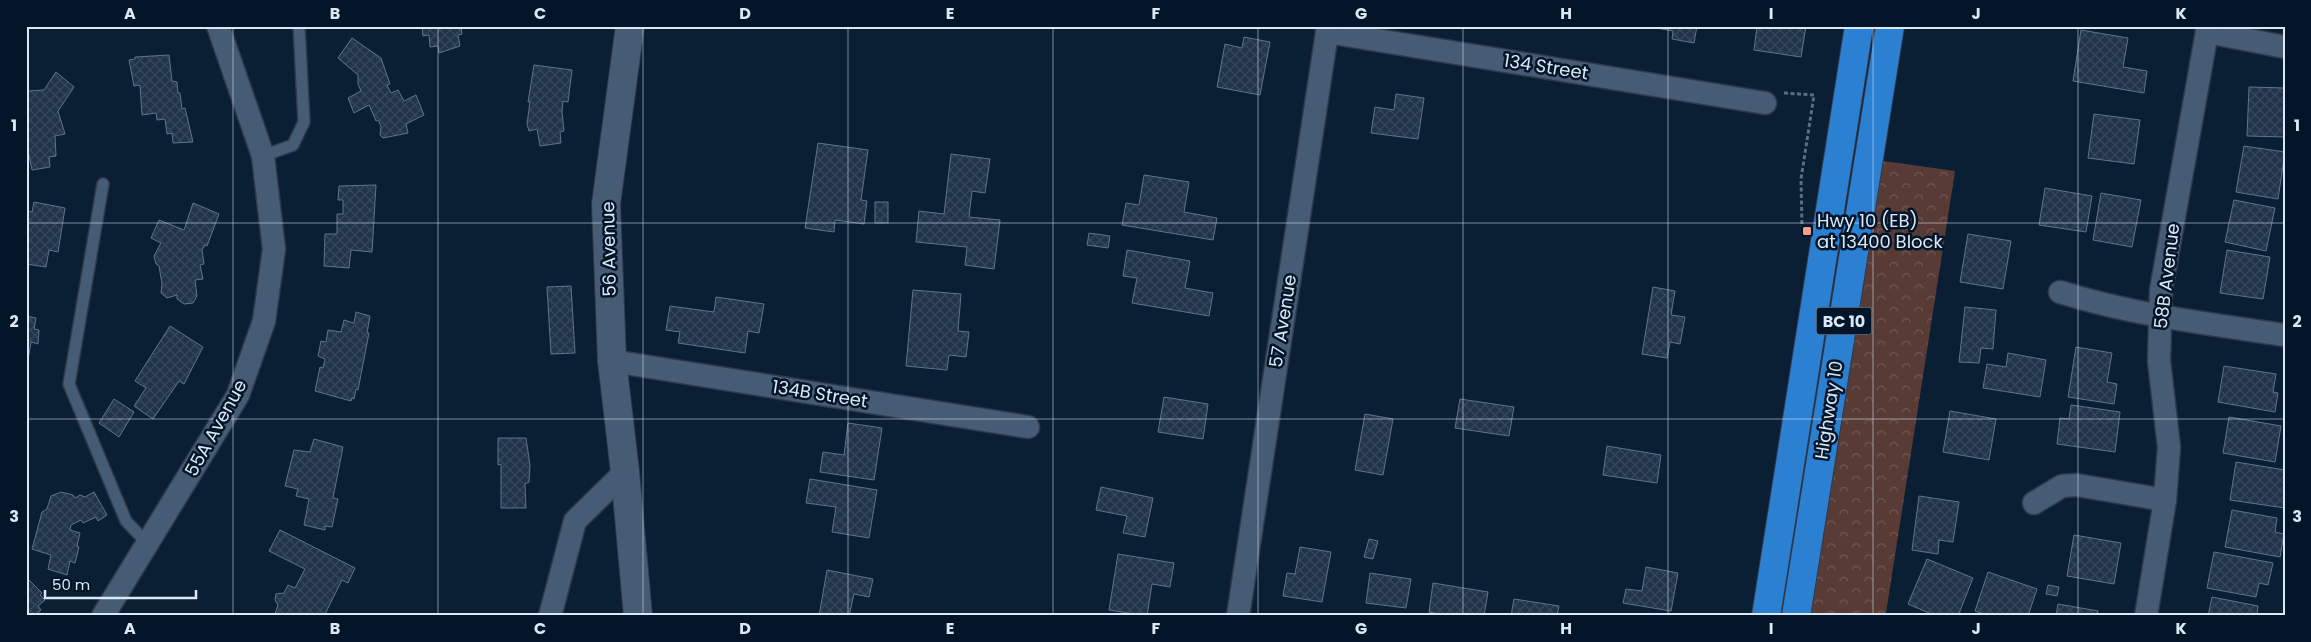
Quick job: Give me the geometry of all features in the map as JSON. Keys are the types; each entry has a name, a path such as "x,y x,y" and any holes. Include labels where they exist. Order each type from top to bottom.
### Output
{"highway":[{"name":"Highway 10","path":"1766,616 1859,26"},
{"name":"Highway 10","path":"1796,616 1890,26"}],"street":[{"name":"55A Avenue","path":"103,616 238,395 264,321 274,249 263,156 218,26"},
{"name":"56 Avenue","path":"630,26 606,204 612,361 625,472 638,616"},
{"name":"134 Street","path":"1327,29 1775,98"},
{"name":"57 Avenue","path":"1238,616 1327,29"},
{"path":"2207,29 2285,47"},
{"name":"58B Avenue","path":"2146,616 2165,500 2169,447 2159,361 2161,290 2207,29"},
{"path":"2060,292 2101,305 2285,336"},
{"name":"134B Street","path":"612,361 1028,427"},
{"path":"550,616 575,521 625,472"},
{"path":"2034,503 2062,486 2077,485 2165,500"}],"lane":[{"path":"263,156 293,145 304,122 299,26"},
{"path":"103,184 68,384 126,521 148,544"}],"path":[{"path":"1775,98 1814,95 1801,179 1802,230 1808,232"}],"green space":[{"path":"1883,161 1955,171 1886,613 1885,616 1808,616"}],"building":[{"path":"422,26 461,26 462,34 458,35 460,46 439,53 438,46 430,47 429,35 423,36"},
{"path":"1645,26 1697,26 1694,43 1672,39 1673,31"},
{"path":"1757,26 1806,26 1801,57 1754,50"},
{"path":"2081,30 2128,38 2123,67 2147,71 2144,93 2073,81"},
{"path":"1244,37 1270,42 1260,95 1217,87 1225,44 1242,48"},
{"path":"352,38 381,58 390,84 387,85 391,93 398,90 404,101 416,95 424,115 406,124 408,133 383,138 380,135 381,126 378,120 376,121 369,105 354,113 348,98 361,91 358,84 358,75 338,58"},
{"path":"169,55 172,81 177,82 182,109 185,108 193,142 173,143 172,133 167,134 165,119 157,120 156,113 142,115 140,85 134,86 129,60 135,59 135,57"},
{"path":"534,65 572,70 568,102 563,101 564,131 560,132 561,143 540,146 537,129 529,131 527,124 530,102 528,102"},
{"path":"56,72 74,87 58,111 65,134 55,136 56,156 49,157 50,167 32,170 26,141 28,91 44,90"},
{"path":"2249,87 2285,88 2285,137 2247,136"},
{"path":"1396,94 1424,98 1418,139 1371,133 1375,107 1394,110"},
{"path":"2094,114 2140,120 2134,164 2088,158"},
{"path":"818,143 868,150 861,200 867,201 864,224 835,220 834,232 805,228"},
{"path":"2244,146 2285,152 2278,199 2236,192"},
{"path":"951,154 990,159 985,193 972,191 969,217 1000,220 994,269 965,265 967,247 916,242 919,211 944,214"},
{"path":"1144,175 1189,182 1184,212 1217,218 1213,240 1122,225 1126,203 1139,205"},
{"path":"376,185 372,252 351,250 349,268 324,266 325,234 337,234 337,214 343,214 343,200 338,200 339,186"},
{"path":"2045,188 2092,196 2086,232 2039,225"},
{"path":"2101,193 2141,200 2132,247 2093,240"},
{"path":"2234,200 2275,208 2266,251 2225,242"},
{"path":"34,202 65,208 58,252 49,250 46,267 26,264 26,211 32,212"},
{"path":"875,202 888,202 888,223 875,223"},
{"path":"193,203 219,214 207,246 205,245 202,250 204,264 200,265 203,279 195,280 197,296 193,303 184,304 177,299 177,295 167,298 161,293 162,284 159,266 156,264 154,256 161,243 151,238 159,220 184,230"},
{"path":"1089,233 1110,236 1108,248 1087,245"},
{"path":"1968,234 2011,241 2003,289 1960,282"},
{"path":"1127,250 1190,261 1185,288 1213,293 1209,316 1132,303 1137,278 1123,276"},
{"path":"2227,250 2270,257 2263,299 2220,293"},
{"path":"571,286 575,353 551,354 547,287"},
{"path":"1653,287 1675,291 1671,315 1685,317 1680,344 1670,342 1667,358 1642,354"},
{"path":"913,290 961,294 958,331 969,332 966,357 949,355 947,370 906,366"},
{"path":"716,297 764,304 759,333 748,331 745,353 678,343 680,332 666,330 670,306 714,312"},
{"path":"1965,307 1996,310 1993,349 1981,348 1979,363 1959,362"},
{"path":"356,312 370,316 367,333 369,333 358,390 356,389 354,399 352,398 351,401 315,391 320,367 323,368 325,359 318,356 321,341 326,342 328,330 341,332 344,320 354,323"},
{"path":"26,316 36,318 34,329 39,330 38,344 31,342 27,366"},
{"path":"170,326 203,347 184,384 179,381 153,419 134,406 146,388 135,381"},
{"path":"2076,347 2112,353 2107,382 2117,384 2114,404 2068,397"},
{"path":"2008,353 2046,360 2040,397 1983,388 1987,364 2006,367"},
{"path":"2224,366 2276,374 2273,392 2278,393 2275,412 2218,402"},
{"path":"1164,397 1208,404 1203,439 1158,432"},
{"path":"114,399 134,412 119,437 99,423"},
{"path":"1460,399 1514,407 1509,436 1455,428"},
{"path":"2071,405 2120,412 2115,452 2057,444 2060,418 2069,419"},
{"path":"1950,411 1996,419 1989,460 1943,452"},
{"path":"1365,414 1393,419 1383,475 1355,470"},
{"path":"2229,417 2281,426 2275,462 2223,453"},
{"path":"848,423 882,428 874,480 820,472 823,452 844,455"},
{"path":"498,438 526,438 530,465 529,482 525,484 526,508 501,508 501,464 498,465"},
{"path":"314,439 343,447 333,498 338,499 332,527 325,526 325,530 304,525 309,499 296,496 298,489 285,486 294,450 310,452"},
{"path":"1607,446 1661,455 1657,483 1603,475"},
{"path":"2236,462 2285,470 2285,508 2230,500"},
{"path":"810,479 877,490 869,538 832,532 836,507 806,503"},
{"path":"1101,487 1153,498 1145,537 1123,533 1127,516 1096,510"},
{"path":"61,492 73,495 75,498 80,495 85,497 94,492 107,515 98,521 96,517 83,523 81,520 71,525 70,530 80,533 77,546 79,547 75,563 70,561 67,575 48,569 51,555 32,549 42,512 47,509 51,496"},
{"path":"1919,496 1959,502 1953,542 1939,540 1938,554 1912,550"},
{"path":"2232,510 2277,518 2275,532 2284,534 2280,557 2225,547"},
{"path":"280,530 355,568 348,583 342,580 324,616 278,616 275,614 278,605 275,600 276,594 284,593 288,585 295,588 305,569 269,551"},
{"path":"2074,535 2121,543 2114,584 2067,576"},
{"path":"1369,539 1378,541 1373,559 1364,557"},
{"path":"1300,547 1331,552 1322,602 1283,596 1287,573 1295,574"},
{"path":"2214,552 2273,563 2268,585 2259,583 2256,597 2207,588"},
{"path":"1118,554 1174,563 1170,587 1152,584 1147,616 1109,610"},
{"path":"1927,559 1973,578 1958,616 1936,616 1908,604"},
{"path":"1646,567 1678,573 1671,611 1623,603 1626,589 1642,591"},
{"path":"827,570 873,579 869,597 854,594 849,616 819,616"},
{"path":"1988,572 2037,589 2028,616 1989,616 1975,611"},
{"path":"1370,573 1411,579 1406,608 1366,603"},
{"path":"26,577 42,593 40,595 45,600 38,606 41,610 34,616 26,616"},
{"path":"1433,583 1488,592 1484,616 1449,616 1429,612"},
{"path":"2048,585 2059,587 2057,596 2046,594"},
{"path":"2212,597 2258,606 2257,616 2208,616"},
{"path":"1514,599 1559,606 1557,616 1511,616"},
{"path":"2058,604 2098,611 2097,616 2056,616"}],"place":[{"name":"Hwy 10 (EB) at 13400 Block","path":"1807,231"}]}
